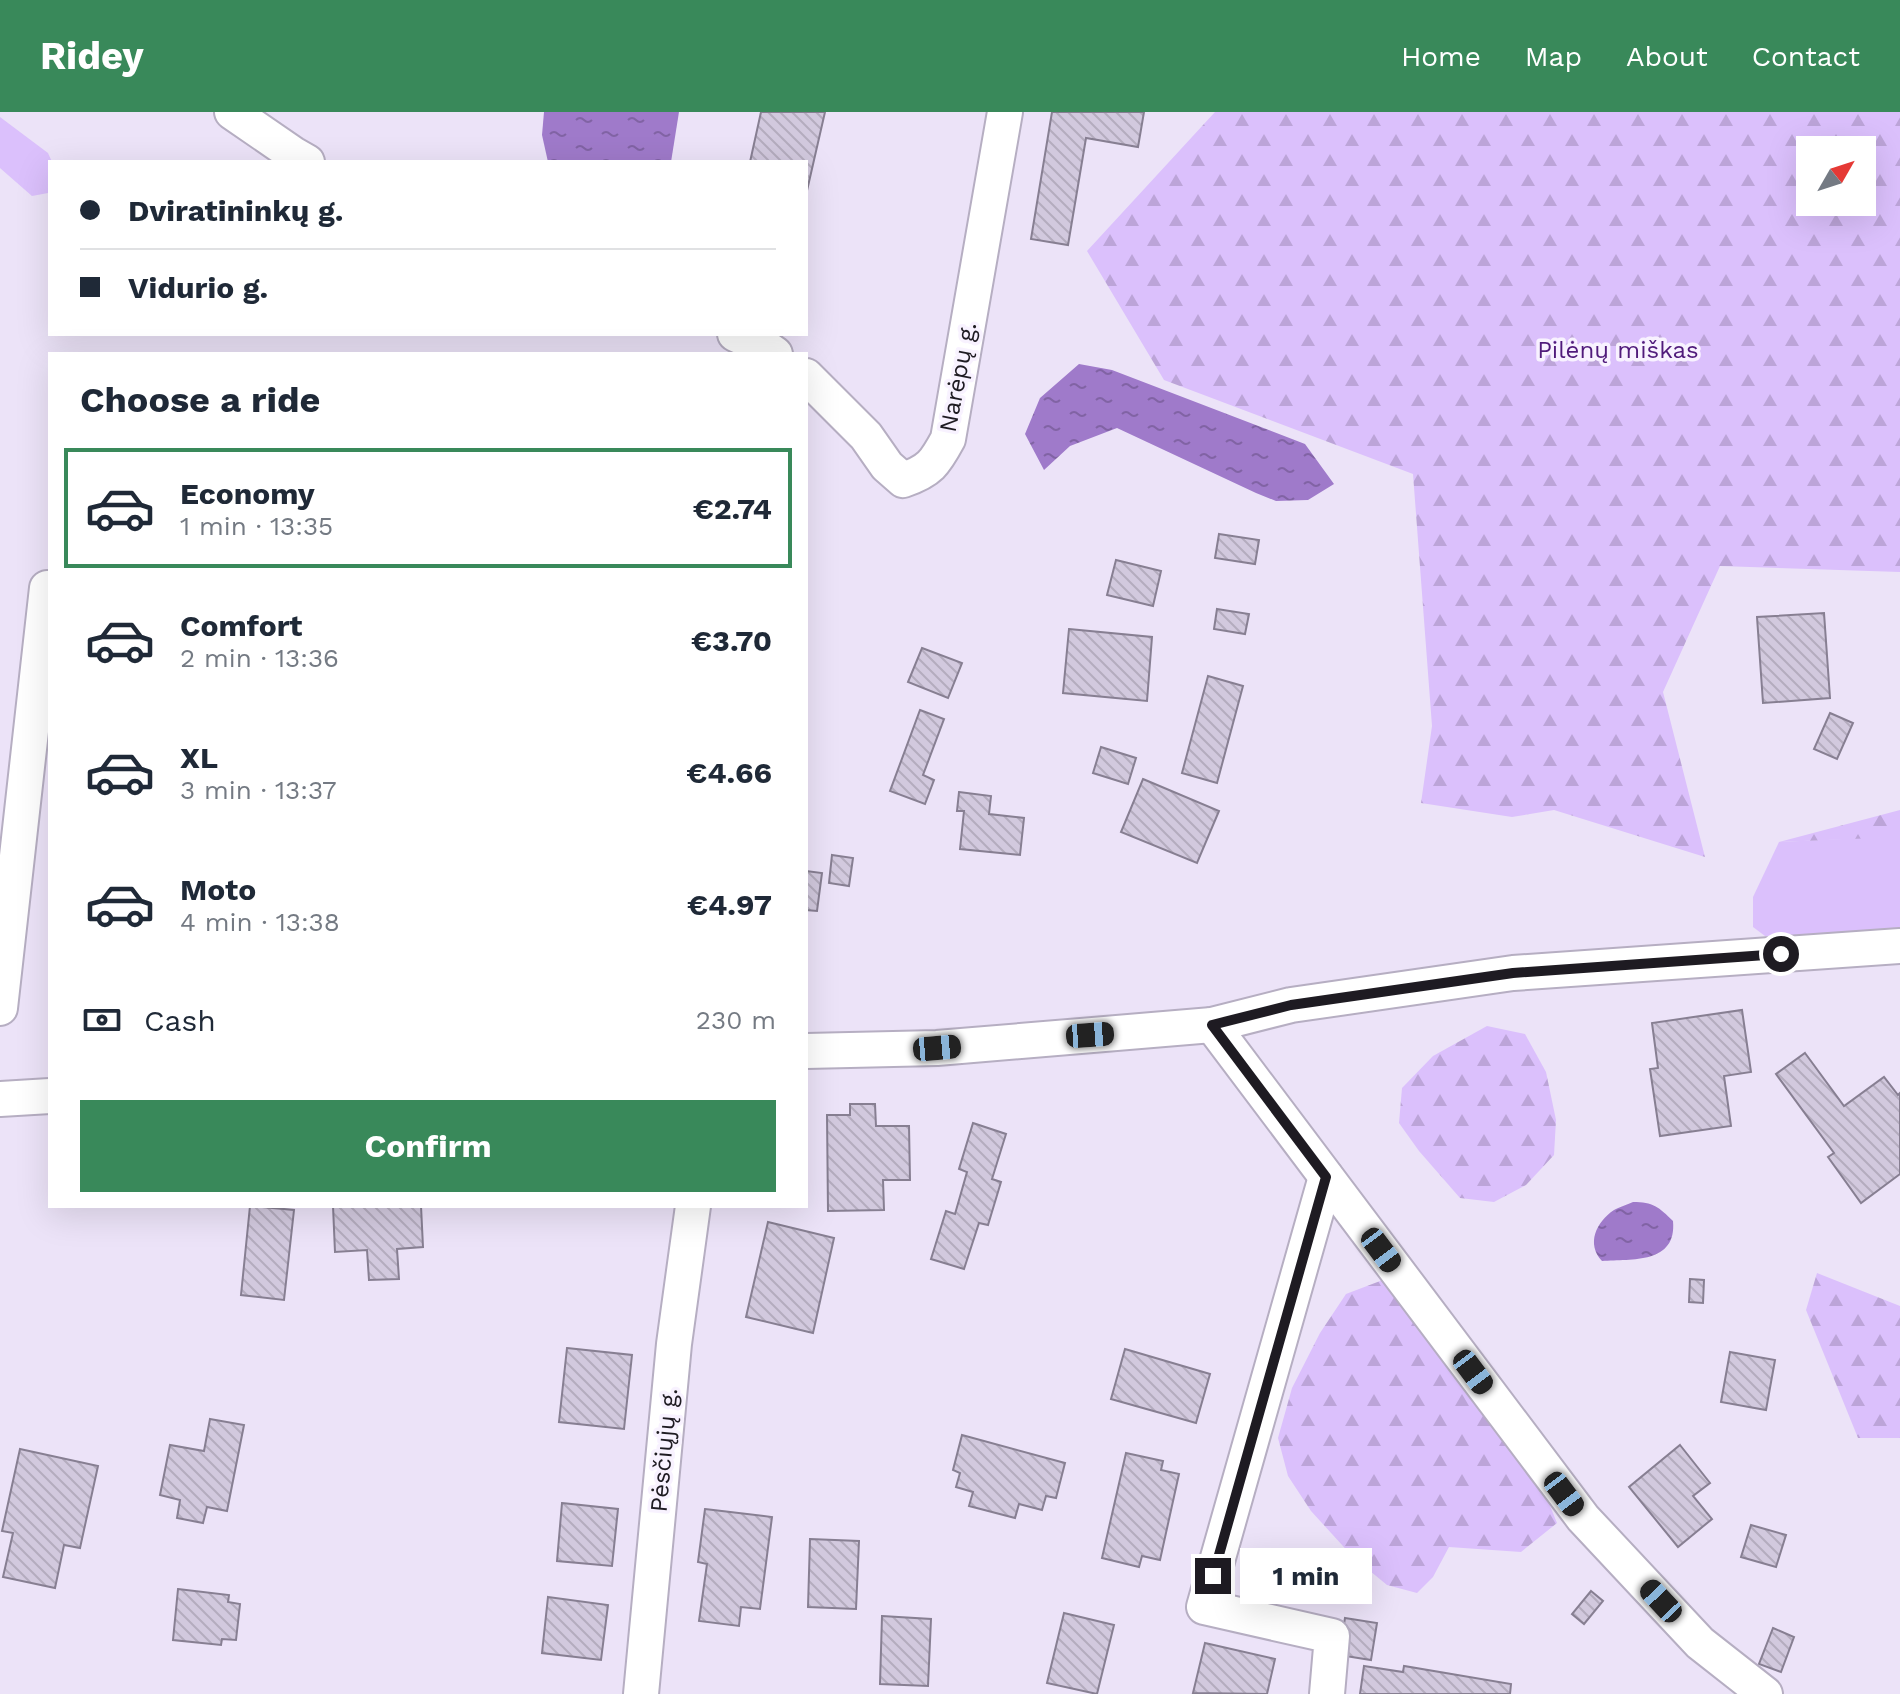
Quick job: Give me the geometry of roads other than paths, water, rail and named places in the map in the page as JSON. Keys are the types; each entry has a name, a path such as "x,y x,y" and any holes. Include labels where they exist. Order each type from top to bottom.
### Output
{"street":[{"path":"232,112 304,160"},
{"name":"Narėpų g.","path":"808,378 866,436 887,466 903,480 922,473 937,459 948,439 1005,112"},
{"path":"739,336 772,352"},
{"path":"0,1008 47,588"},
{"path":"808,1051 937,1048 1212,1025 1291,1005 1513,973 1900,946"},
{"path":"1212,1025 1583,1518 1700,1643 1765,1694"},
{"path":"0,1099 48,1096"},
{"path":"1326,1177 1204,1607 1332,1636 1327,1694"},
{"name":"Pėsčiųjų g.","path":"641,1694 674,1344 693,1208"}],"water":[{"path":"544,112 679,112 671,160 548,160 542,135"},
{"path":"1079,364 1112,370 1305,444 1334,484 1308,500 1276,501 1117,428 1070,446 1044,470 1025,434 1040,398"},
{"path":"1633,1202 1655,1206 1673,1221 1668,1245 1660,1252 1639,1259 1602,1261 1594,1241 1598,1227 1614,1210"}],"park label":[{"name":"Pilėnų miškas","path":"1618,350"}]}
